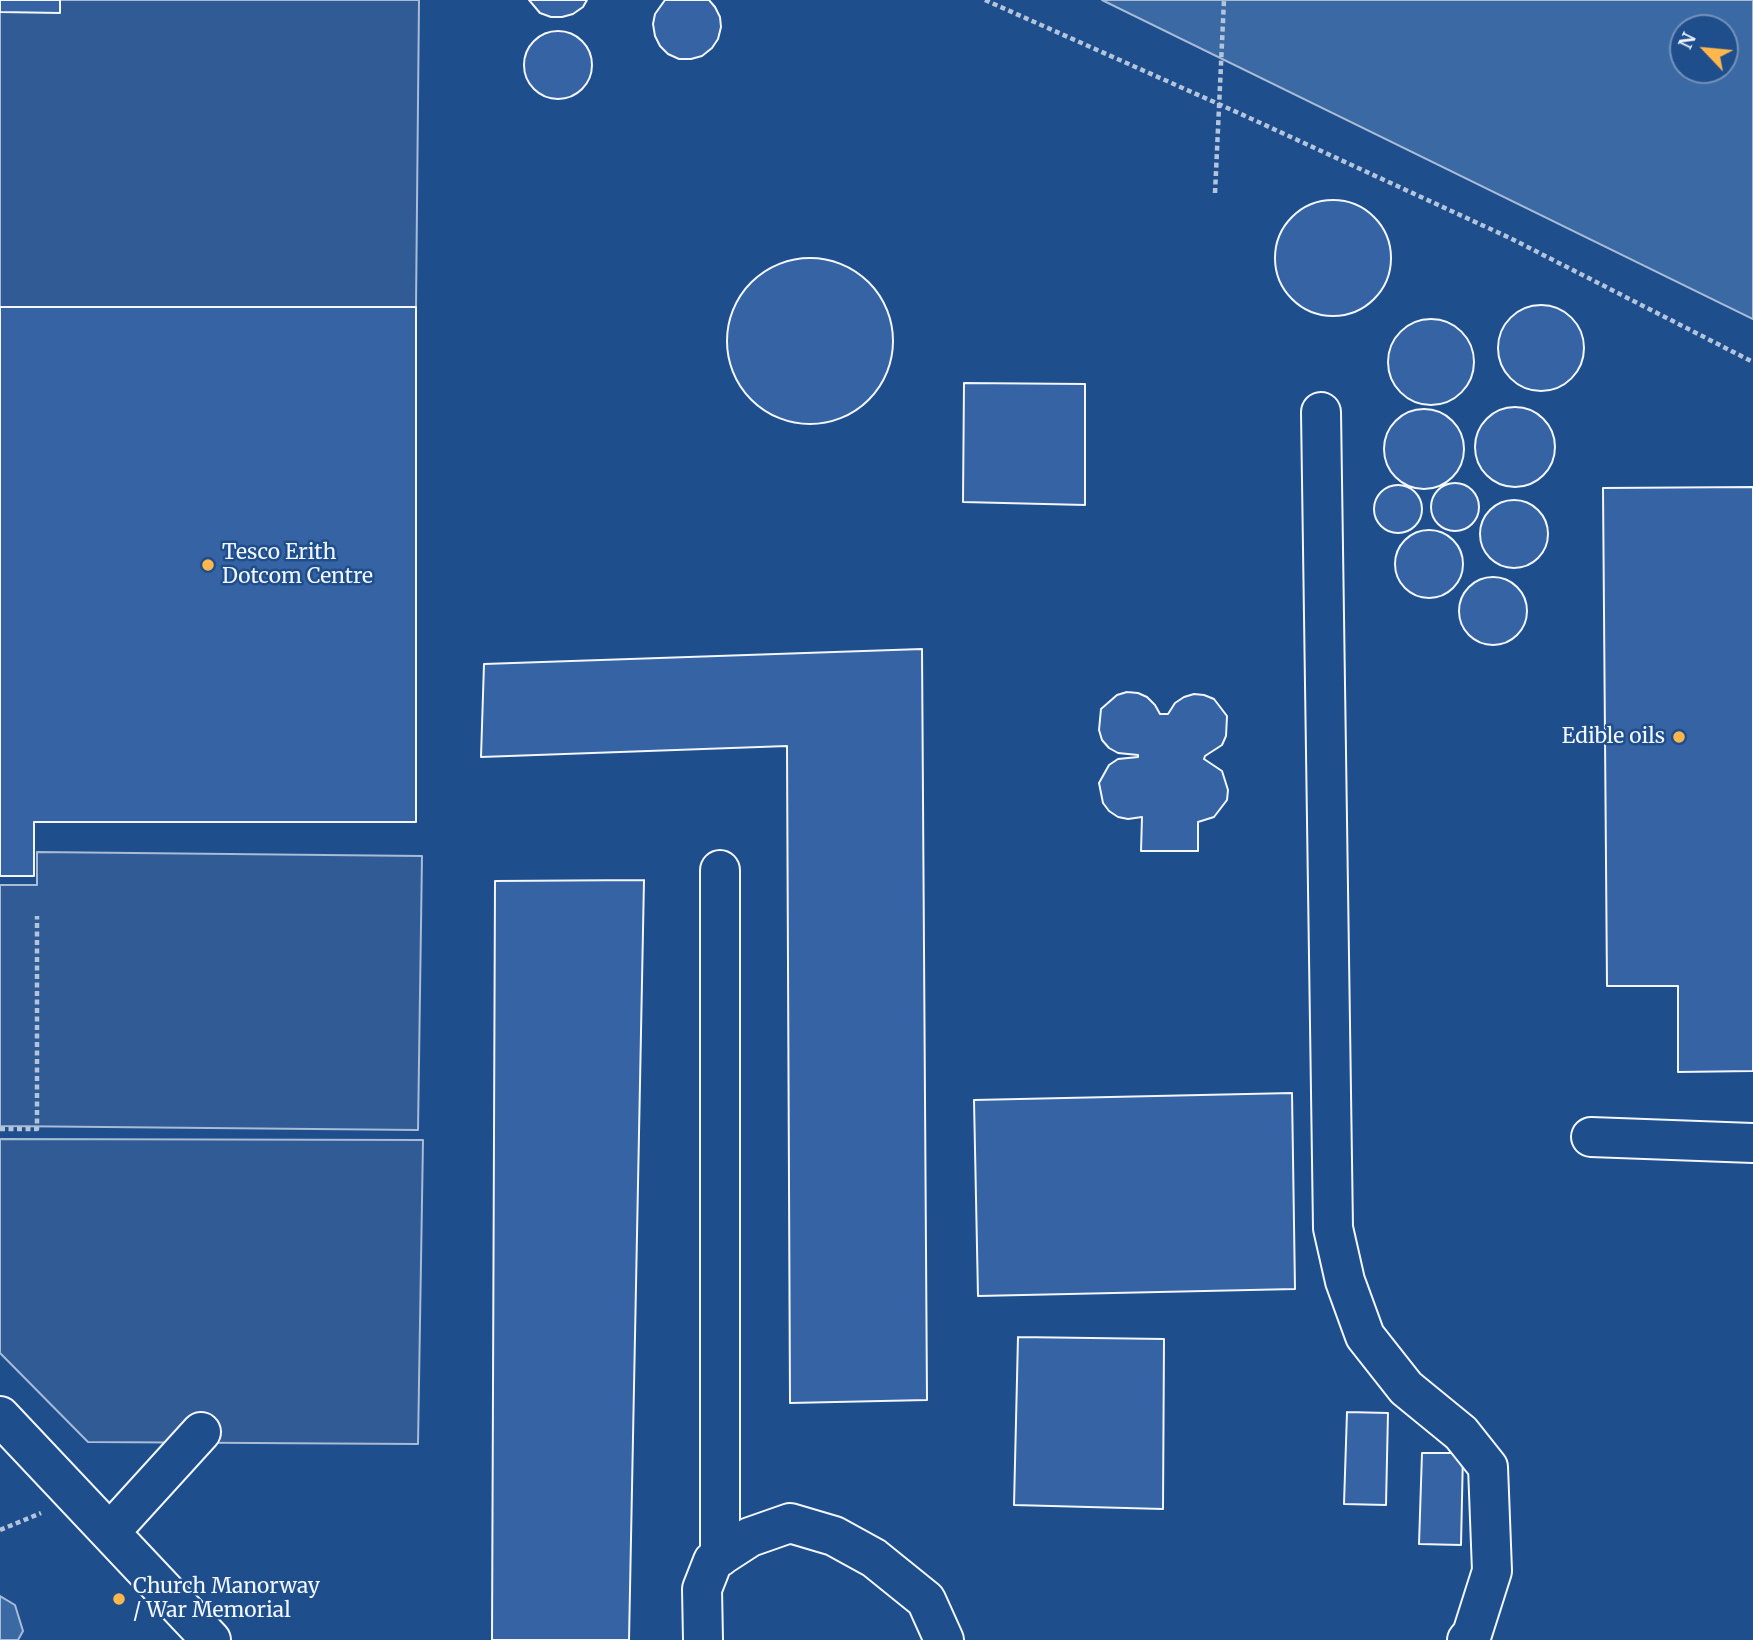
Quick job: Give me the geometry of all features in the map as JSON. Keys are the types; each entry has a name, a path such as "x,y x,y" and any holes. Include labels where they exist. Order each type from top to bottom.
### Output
{"street":[{"path":"1321,412 1333,1228 1345,1281 1364,1336 1406,1388 1461,1433 1488,1468 1492,1571 1472,1634 1467,1640"},
{"path":"720,870 720,1557"},
{"path":"1591,1137 1753,1143"},
{"path":"0,1416 211,1640"},
{"path":"110,1532 201,1432"},
{"path":"703,1640 702,1590 713,1562 750,1537 790,1523 834,1536 874,1558 926,1600 944,1640"}],"path":[{"path":"985,0 1510,238 1753,362"},
{"path":"1215,193 1224,0"},
{"path":"0,1129 37,1129 37,916"},
{"path":"0,1530 53,1509"}],"shaded area":[{"path":"0,0 419,0 416,307 0,307"},
{"path":"1102,0 1753,0 1753,319"},
{"path":"37,852 422,856 418,1130 0,1126 0,885 37,885"},
{"path":"0,1139 423,1140 418,1444 88,1442 0,1353"},
{"path":"0,1596 15,1605 23,1631 18,1640 0,1640"}],"building":[{"path":"0,0 60,0 60,13 0,12"},
{"path":"529,0 587,0 583,7 573,14 551,17 540,13"},
{"path":"665,0 709,0 720,17 721,27 712,48 702,56 679,59 660,46 653,24 655,14"},
{"path":"558,31 571,34 582,41 589,52 592,65 589,78 582,89 571,96 558,99 545,96 534,89 527,78 524,65 527,52 534,41 545,34"},
{"path":"1333,200 1355,205 1374,217 1386,236 1391,258 1386,280 1374,299 1355,311 1333,316 1311,311 1292,299 1280,280 1275,258 1280,236 1292,217 1311,205"},
{"path":"810,258 842,265 856,272 868,283 879,295 886,309 893,341 886,373 879,387 868,399 856,410 842,417 810,424 778,417 764,410 752,399 741,387 734,373 727,341 734,309 741,295 752,283 764,272 778,265"},
{"path":"1541,305 1565,312 1577,324 1584,348 1577,372 1565,384 1541,391 1517,384 1505,372 1498,348 1505,324 1517,312"},
{"name":"Tesco Erith Dotcom Centre","path":"0,307 416,307 416,822 34,822 34,876 0,876"},
{"path":"1431,319 1447,323 1461,332 1470,346 1474,362 1470,378 1461,392 1447,401 1431,405 1415,401 1401,392 1392,378 1388,362 1392,346 1401,332 1415,323"},
{"path":"964,383 1085,384 1085,505 963,502"},
{"path":"1515,407 1530,410 1543,419 1552,432 1555,447 1552,462 1543,475 1530,484 1515,487 1500,484 1487,475 1478,462 1475,447 1478,432 1487,419 1500,410"},
{"path":"1424,409 1439,412 1452,421 1461,434 1464,449 1461,464 1452,477 1439,486 1424,489 1409,486 1396,477 1387,464 1384,449 1387,434 1396,421 1409,412"},
{"path":"1455,483 1472,490 1479,507 1472,524 1455,531 1438,524 1431,507 1438,490"},
{"path":"1398,485 1415,492 1422,509 1415,526 1398,533 1381,526 1374,509 1381,492"},
{"name":"Edible oils","path":"1753,487 1753,1071 1678,1072 1678,986 1607,986 1603,488"},
{"path":"1514,500 1527,503 1538,510 1545,521 1548,534 1545,547 1538,558 1527,565 1514,568 1501,565 1490,558 1483,547 1480,534 1483,521 1490,510 1501,503"},
{"path":"1429,530 1442,533 1453,540 1460,551 1463,564 1460,577 1453,588 1442,595 1429,598 1416,595 1405,588 1398,577 1395,564 1398,551 1405,540 1416,533"},
{"path":"1493,577 1506,580 1517,587 1524,598 1527,611 1524,624 1517,635 1506,642 1493,645 1480,642 1469,635 1462,624 1459,611 1462,598 1469,587 1480,580"},
{"path":"922,649 927,1400 790,1403 787,746 481,757 484,664"},
{"path":"1127,692 1147,697 1160,714 1168,714 1175,703 1184,697 1204,695 1214,699 1227,716 1226,736 1222,745 1204,759 1222,771 1228,790 1227,800 1214,817 1198,822 1198,851 1141,851 1142,817 1118,817 1103,803 1099,783 1109,765 1118,759 1138,757 1118,753 1109,748 1102,740 1099,730 1101,709 1117,695"},
{"path":"644,880 629,1640 492,1640 495,881"},
{"path":"1292,1093 1295,1289 978,1296 974,1100"},
{"path":"1018,1337 1164,1339 1163,1509 1014,1505"},
{"path":"1347,1412 1388,1413 1386,1505 1344,1504"},
{"path":"1422,1453 1463,1453 1461,1545 1419,1544"}],"place":[{"name":"Tesco Erith Dotcom Centre","path":"208,565"},
{"name":"Edible oils","path":"1679,737"},
{"name":"Church Manorway / War Memorial","path":"119,1599"}]}
